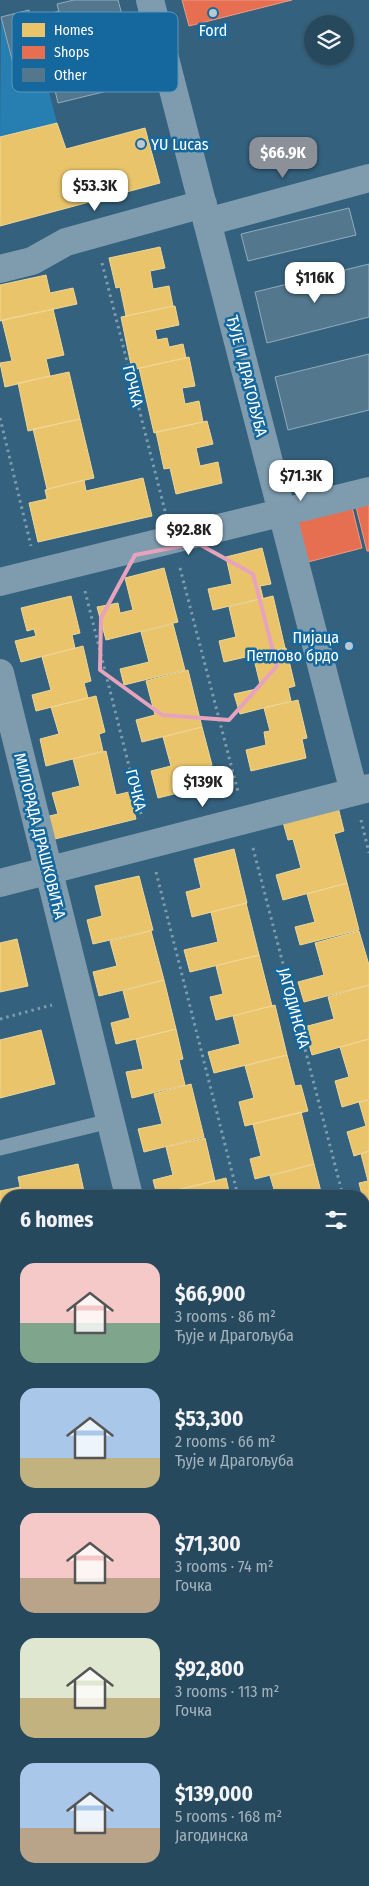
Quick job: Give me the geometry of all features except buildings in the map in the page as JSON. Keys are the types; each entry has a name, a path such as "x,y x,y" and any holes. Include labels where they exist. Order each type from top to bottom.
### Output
{"street":[{"name":"ЂУЈЕ И ДРАГОЉУБА","path":"174,92 282,512 362,790"},
{"path":"0,269 32,261 66,242 94,234 205,213 369,178"},
{"path":"0,582 369,490"},
{"name":"МИЛОРАДА ДРАШКОВИЋА","path":"0,673 48,871 82,998 127,1190"},
{"path":"0,883 362,790"}],"lane":[{"path":"0,1148 110,1121"}],"path":[{"name":"ГОЧКА","path":"94,234 245,820"},
{"path":"0,418 38,572"},
{"name":"ГОЧКА","path":"78,563 149,844"},
{"path":"362,790 369,853"},
{"name":"ЈАГОДИНСКА","path":"245,820 341,1190"},
{"path":"149,844 236,1190"},
{"path":"0,1019 82,998"}],"highlighted area":[{"path":"197,543 253,574 277,666 229,720 162,715 100,670 101,618 135,555"}],"shaded area":[{"path":"1,17 12,59 12,92 49,92 57,123 0,137"}],"place":[{"name":"Ford","path":"213,13"},
{"name":"YU Lucas","path":"141,144"},
{"name":"Пијаца Петлово брдо","path":"349,646"}]}
